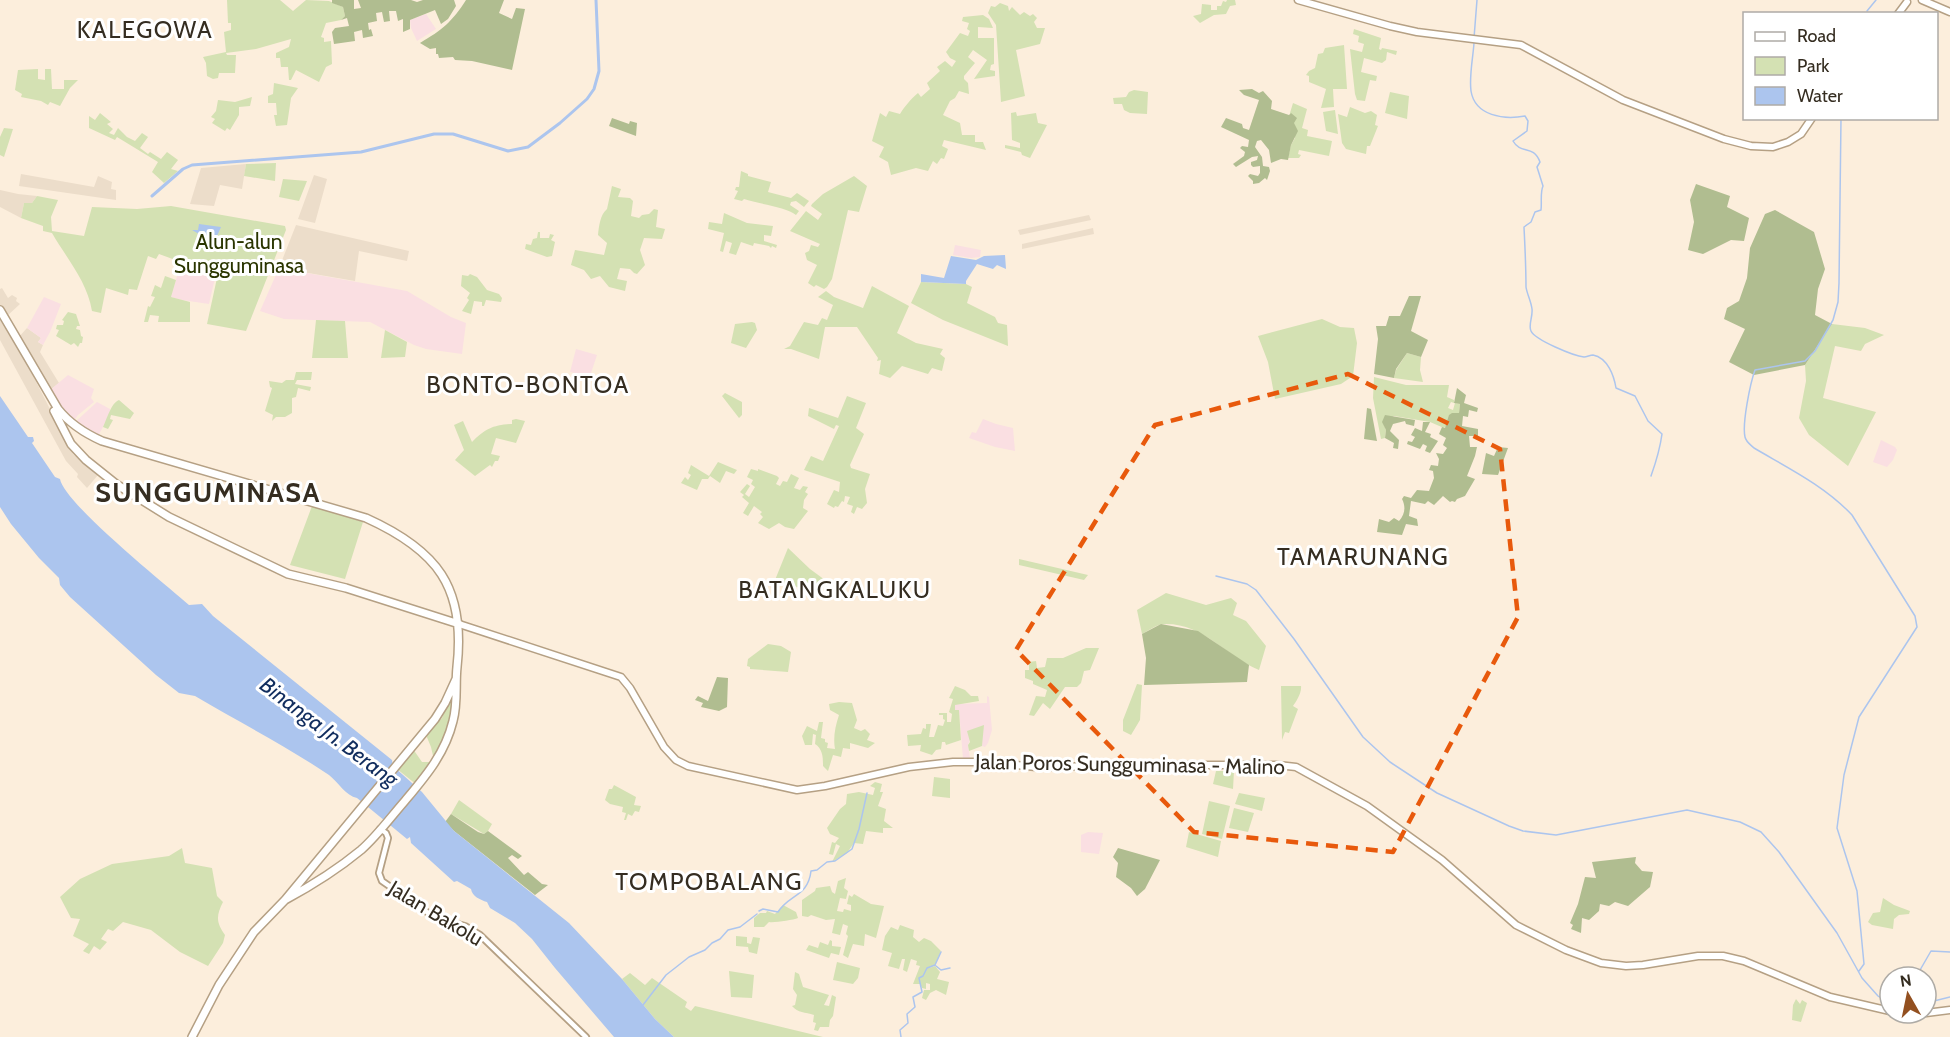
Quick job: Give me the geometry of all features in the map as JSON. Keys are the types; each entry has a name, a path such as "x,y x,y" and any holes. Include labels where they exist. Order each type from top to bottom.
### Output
{"highway":[{"path":"0,312 66,421 102,441 366,518 406,538 436,565 449,586 459,624 456,708 451,731 443,750 419,785 352,857 298,888"},
{"path":"46,391 64,438 75,454 116,488 190,530 285,573 346,588 459,624"},
{"path":"192,1037 232,963 261,924 298,888 360,808 435,719 456,679"}],"main road":[{"path":"1298,0 1390,26 1526,47 1623,99 1724,139 1751,146 1773,147 1788,142 1801,134 1811,120"},
{"path":"1922,0 1950,12"},
{"name":"Jalan Poros Sungguminasa - Malino","path":"459,624 621,677 630,688 664,747 680,763 792,790 818,788 909,767 953,762 986,762 1036,767 1187,765 1296,767 1367,806 1449,866 1516,924 1566,950 1601,963 1626,966 1698,956 1722,956 1744,962 1830,997 1878,1008"},
{"name":"Jalan Bakolu","path":"381,828 388,838 379,873 382,881 434,916 465,926 478,933 586,1037"}],"highlighted area":[{"path":"1348,374 1500,449 1518,617 1393,852 1194,832 1016,650 1155,425"}],"shaded area":[{"path":"426,14 436,29 417,41 410,20"},
{"path":"246,164 242,189 220,185 214,206 190,204 201,168"},
{"path":"21,174 94,187 98,176 112,182 111,189 116,190 116,200 19,186"},
{"path":"314,175 327,179 315,223 298,219"},
{"path":"0,190 37,196 32,203 24,203 21,218 0,207"},
{"path":"1089,215 1091,220 1020,235 1018,230"},
{"path":"296,225 409,251 407,261 359,251 355,281 279,268"},
{"path":"1093,228 1094,234 1022,249 1022,244"},
{"path":"955,245 981,250 980,257 953,255"},
{"path":"187,262 215,278 209,304 171,297 180,266 184,267 184,263"},
{"path":"279,268 407,291 451,317 466,323 462,354 414,345 370,322 284,319 260,311"},
{"path":"2,288 8,298 12,295 20,304 6,317 0,306 0,289"},
{"path":"44,297 61,304 43,345 38,342 41,338 27,328"},
{"path":"0,320 28,366 73,454 98,475 87,488 66,461 0,340"},
{"path":"27,328 41,338 38,342 43,345 40,352 59,383 49,391 18,338"},
{"path":"576,349 597,355 590,376 570,372"},
{"path":"68,375 94,389 91,398 94,402 72,423 49,391"},
{"path":"97,402 110,409 110,414 98,436 74,423"},
{"path":"983,419 1013,428 1015,451 969,438 972,432 976,433"},
{"path":"1881,440 1897,450 1887,467 1873,462"},
{"path":"987,696 989,697 992,730 988,743 985,747 982,746 983,726 974,729 968,745 970,758 963,759 959,710 955,710 955,704 987,703"},
{"path":"1088,832 1103,833 1099,854 1081,852 1081,835"}],"green space":[{"path":"227,0 280,0 293,11 306,0 329,1 343,7 345,16 341,20 326,23 321,37 324,38 324,42 331,41 332,64 326,67 319,82 296,70 289,80 288,67 281,67 280,58 276,58 276,53 289,47 291,39 256,49 226,53 236,55 235,73 219,73 218,78 213,79 207,76 203,57 226,52 224,32 231,30 231,23 228,23"},
{"path":"332,0 354,0 354,9 361,8 358,0 417,2 454,0 456,6 448,19 441,24 435,10 410,20 410,29 403,32 403,19 398,21 396,11 389,11 390,21 384,22 382,12 376,13 377,21 368,23 373,36 363,38 362,30 354,32 355,41 334,44 332,32 335,28 349,26 347,18 341,20 345,16 343,7 332,3"},
{"path":"466,0 504,0 499,13 512,19 516,8 525,9 512,70 472,61 455,60 453,57 439,58 436,48 430,49 420,43 446,25"},
{"path":"1235,0 1236,5 1230,6 1226,14 1214,15 1200,23 1193,16 1201,14 1202,4 1211,5 1211,10 1217,10 1217,6 1221,6 1223,1"},
{"path":"1000,3 1008,6 1009,11 1012,7 1020,15 1024,12 1030,16 1033,14 1037,18 1034,22 1037,28 1045,28 1040,44 1016,50 1025,96 1001,102 996,25 988,13 991,6 995,7"},
{"path":"983,15 989,19 993,28 978,27 978,38 994,38 994,64 991,65 990,70 995,71 995,76 974,79 987,60 973,50 968,57 975,63 964,76 968,83 969,94 959,91 950,101 943,115 960,123 962,135 975,135 975,142 983,142 986,150 944,140 942,146 948,149 944,159 941,158 937,164 933,161 928,171 916,168 891,175 888,162 879,157 884,147 872,141 880,113 886,117 889,111 900,114 918,93 921,97 930,89 927,83 940,71 937,67 945,61 952,67 956,61 946,52 960,33 968,36 969,23 962,21 963,17"},
{"path":"1354,29 1381,38 1379,49 1397,51 1396,55 1387,52 1386,60 1382,63 1364,58 1361,72 1377,76 1376,81 1370,80 1365,101 1357,100 1355,94 1350,49 1362,52 1364,44 1358,42 1359,36 1353,34"},
{"path":"1344,45 1347,89 1333,89 1334,107 1321,108 1326,89 1309,82 1309,76 1306,75 1315,68 1318,54 1323,53 1325,48"},
{"path":"38,69 38,79 45,80 45,69 51,69 52,89 64,89 64,80 78,80 70,88 60,106 21,97 22,94 15,90 18,70"},
{"path":"274,83 298,88 291,98 287,125 276,126 274,115 277,115 276,103 268,103 268,96 273,94"},
{"path":"1252,89 1259,93 1263,91 1272,101 1271,109 1289,115 1291,113 1297,118 1294,123 1298,131 1291,145 1288,160 1281,159 1271,163 1269,150 1261,140 1257,141 1255,147 1262,157 1263,166 1269,167 1270,171 1267,180 1265,178 1253,184 1248,176 1250,174 1258,176 1260,173 1260,166 1251,165 1251,162 1257,160 1258,156 1236,167 1233,164 1244,156 1245,152 1240,148 1248,147 1249,140 1221,127 1226,118 1242,124 1243,128 1249,130 1259,100 1244,95 1239,90"},
{"path":"1134,90 1148,92 1147,114 1130,113 1124,110 1122,104 1114,104 1113,98 1126,97"},
{"path":"1390,92 1409,96 1407,119 1385,113"},
{"path":"252,97 250,106 239,107 239,115 230,130 227,128 225,131 212,123 215,119 211,117 216,111 218,100 235,102"},
{"path":"1293,103 1307,109 1302,128 1308,130 1307,136 1332,141 1329,156 1299,150 1298,154 1301,155 1299,158 1288,158 1295,138 1294,123 1290,113"},
{"path":"1350,107 1365,113 1371,111 1377,115 1375,125 1378,126 1370,146 1367,146 1366,154 1346,149 1342,143 1338,114 1347,117"},
{"path":"1335,110 1338,134 1326,131 1323,112"},
{"path":"1016,112 1017,116 1036,113 1038,123 1047,125 1030,158 1022,155 1021,152 1005,148 1005,145 1020,148 1020,143 1012,140 1011,113"},
{"path":"100,113 111,122 107,124 113,129 109,133 114,135 118,128 135,141 142,133 148,137 140,148 161,159 167,152 178,160 171,169 178,171 164,183 152,172 158,162 117,137 115,140 89,128 89,116 95,120"},
{"path":"612,118 629,124 630,121 637,123 636,136 609,126"},
{"path":"4,128 13,129 4,157 0,155 0,137"},
{"path":"276,163 275,181 244,176 246,164"},
{"path":"741,171 748,176 771,182 768,192 791,198 797,193 809,201 804,207 796,201 791,202 790,205 799,211 796,215 779,208 744,199 742,201 734,199 738,191 735,190 736,187 739,187"},
{"path":"854,176 867,186 859,212 848,210 832,279 824,289 816,285 814,287 808,283 817,265 807,260 805,253 809,251 811,245 818,247 820,244 790,231 806,211 818,220 822,214 811,206 812,204 823,194"},
{"path":"283,179 307,181 299,201 279,197"},
{"path":"1696,184 1730,196 1727,207 1749,218 1744,241 1731,240 1703,254 1688,250 1694,222 1690,200"},
{"path":"612,186 621,189 618,197 630,198 633,201 631,216 639,218 654,209 658,210 656,227 665,229 662,239 644,238 640,250 645,265 637,274 630,269 620,268 617,279 627,281 625,291 609,287 600,276 591,279 584,270 571,265 575,250 604,255 607,243 598,235 598,232 601,217 607,209"},
{"name":"Alun-alun Sungguminasa","path":"37,196 58,200 51,217 52,231 84,236 92,207 137,209 171,206 285,226 286,230 246,331 207,324 217,278 192,263 159,254 156,259 148,256 137,290 129,289 128,295 106,288 101,313 92,311 81,280 52,233 43,231 43,226 21,218 24,203 32,203"},
{"path":"1775,210 1814,232 1825,269 1818,289 1815,315 1832,324 1805,365 1754,375 1729,362 1745,329 1724,319 1727,308 1739,301 1747,278 1750,248 1765,214"},
{"path":"724,213 747,223 773,226 771,236 764,235 764,241 777,245 776,248 754,243 753,246 741,242 736,255 729,253 732,243 726,241 723,252 720,251 724,233 708,229 709,222 722,224"},
{"path":"540,232 540,238 549,238 550,234 554,235 551,240 555,242 552,256 547,257 525,249 526,244 531,245 533,239 537,238"},
{"path":"470,274 477,277 487,290 499,294 502,298 501,302 486,300 482,306 482,302 474,301 471,314 462,311 469,300 467,298 470,293 461,286 462,275"},
{"path":"165,276 176,280 171,297 190,302 190,322 158,322 159,316 150,315 148,322 144,322 148,306 150,307 155,297 151,296 155,285 161,288"},
{"path":"921,282 966,284 972,287 967,303 995,317 998,323 1007,325 1008,346 943,320 911,303"},
{"path":"872,286 909,306 897,333 916,343 943,349 940,354 945,358 942,371 932,368 928,374 902,366 890,378 879,374 881,360 877,361 878,358 857,327 825,327 819,359 791,349 784,349 790,346 804,322 818,325 822,318 827,320 833,305 818,297 826,291 834,297 863,308"},
{"path":"1409,296 1421,296 1411,331 1428,340 1421,357 1407,353 1396,369 1394,378 1374,374 1378,339 1376,326 1386,326 1389,316 1400,316"},
{"path":"68,312 76,314 80,326 76,329 80,330 83,337 78,347 56,336 59,330 56,329 57,325 63,325 62,320"},
{"path":"1322,319 1340,327 1354,328 1357,343 1353,376 1341,384 1275,399 1268,362 1258,336"},
{"path":"316,320 345,321 348,358 312,358"},
{"path":"755,323 757,330 746,348 731,343 735,324"},
{"path":"1832,324 1865,328 1884,335 1865,344 1861,351 1835,346 1823,398 1876,412 1848,466 1809,435 1799,418 1806,381 1805,365"},
{"path":"385,330 407,342 405,357 381,358"},
{"path":"1407,353 1421,357 1420,370 1423,382 1394,378 1396,370"},
{"path":"296,372 312,372 311,380 297,380 295,384 311,387 310,391 298,388 296,397 292,398 292,413 285,417 276,417 272,421 273,415 265,411 272,388 269,381 282,383 286,380 294,380"},
{"path":"1374,377 1406,385 1449,385 1447,397 1454,400 1454,403 1451,402 1448,408 1453,410 1455,403 1460,404 1459,414 1444,428 1430,422 1394,416 1383,422 1386,430 1385,438 1381,439 1373,398"},
{"path":"1457,388 1466,395 1464,403 1478,408 1477,412 1469,410 1468,417 1463,416 1462,426 1478,429 1478,436 1469,436 1470,447 1477,447 1467,476 1475,479 1465,496 1455,502 1450,502 1443,496 1434,505 1428,501 1425,504 1411,501 1409,516 1417,519 1418,526 1406,524 1402,535 1377,532 1379,519 1389,522 1394,518 1399,521 1404,510 1402,499 1404,496 1411,498 1417,490 1429,491 1434,478 1433,471 1429,470 1431,465 1438,466 1439,459 1436,453 1443,454 1447,448 1443,445 1446,438 1439,434 1442,427 1445,428 1449,415 1459,413 1460,404 1454,403"},
{"path":"725,393 742,402 742,415 739,418 722,396"},
{"path":"847,396 866,403 856,428 864,434 850,465 851,468 870,474 865,489 867,503 862,509 857,507 854,514 851,512 853,506 847,504 850,497 845,496 844,502 842,501 838,507 834,508 827,504 834,490 839,492 840,482 804,470 811,456 823,461 839,426 836,425 834,429 808,416 809,408 838,418"},
{"path":"119,400 134,413 130,419 111,415 110,419 113,420 108,429 103,427 111,408"},
{"path":"1367,408 1371,409 1377,441 1364,439"},
{"path":"1385,415 1415,420 1414,426 1406,424 1405,421 1393,424 1390,431 1399,440 1398,449 1393,448 1394,443 1385,438 1386,430 1382,422"},
{"path":"512,420 525,421 516,443 496,438 491,454 500,456 492,467 490,465 475,476 455,460 464,450 454,425 463,421 472,442 490,428 512,424"},
{"path":"1423,422 1430,422 1425,432 1438,441 1430,453 1425,451 1427,446 1423,444 1420,449 1407,444 1415,437 1411,435 1415,428 1422,431"},
{"path":"1498,447 1508,448 1498,475 1482,474 1486,453 1494,456"},
{"path":"718,462 737,470 734,474 726,471 720,483 710,476 708,479 702,479 697,490 681,483 685,477 688,480 691,475 688,473 691,465 709,476"},
{"path":"751,469 758,471 758,469 777,476 779,478 776,484 780,486 783,481 787,482 791,474 799,478 794,488 800,490 803,486 808,487 803,508 808,511 794,529 779,523 769,529 758,523 763,517 760,514 762,512 754,506 748,516 743,513 749,503 740,492 747,484 750,486 745,494 749,497 755,487 751,484 753,480 747,477"},
{"path":"312,506 363,522 345,579 290,565"},
{"path":"788,548 825,580 816,593 775,580"},
{"path":"1019,559 1088,575 1084,580 1019,565"},
{"path":"1166,593 1206,605 1231,598 1237,603 1233,615 1246,621 1266,646 1259,670 1190,628 1163,624 1142,634 1137,610"},
{"path":"1161,624 1198,631 1249,665 1247,682 1144,685 1146,658 1142,634"},
{"path":"768,644 781,646 791,652 788,672 750,669 747,666 748,659"},
{"path":"1086,648 1099,648 1090,670 1084,671 1081,683 1077,687 1065,687 1050,709 1043,703 1034,716 1029,715 1036,696 1045,697 1047,690 1025,678 1025,670 1029,670 1029,662 1036,661 1037,668 1045,667 1047,658 1063,658"},
{"path":"717,677 728,678 727,707 719,711 701,707 703,703 695,700 698,696 708,701"},
{"path":"1137,684 1142,685 1140,720 1131,735 1123,731 1123,720"},
{"path":"955,686 965,690 971,696 978,696 979,701 955,705 955,710 959,710 961,740 946,745 942,742 941,749 936,750 932,755 920,751 921,745 908,746 907,735 921,734 923,728 926,729 926,724 931,724 929,737 934,737 938,725 943,726 945,720 939,713 947,713 947,722 951,722 952,714 949,712 953,699 949,698"},
{"path":"1281,686 1301,686 1293,706 1298,709 1289,733 1285,732 1282,740"},
{"path":"453,692 453,721 434,760 426,735 442,718"},
{"path":"852,703 857,720 854,728 861,731 865,729 870,734 867,740 875,743 868,748 850,743 850,749 843,748 841,757 833,755 828,771 823,766 821,751 815,744 816,735 813,734 812,745 805,745 802,736 807,726 817,731 819,722 823,722 821,738 828,743 827,748 835,749 835,732 839,715 830,710 829,704"},
{"path":"984,725 982,746 969,751 970,742 967,731"},
{"path":"413,749 422,762 429,762 430,767 417,785 397,769"},
{"path":"1216,771 1234,771 1233,789 1213,784"},
{"path":"934,777 950,779 950,798 932,796"},
{"path":"875,782 882,784 880,792 883,792 878,806 886,809 884,821 893,828 883,828 883,833 866,831 863,844 854,843 847,853 832,862 840,846 836,844 833,855 829,854 832,842 835,843 839,838 830,834 827,828 846,804 847,794 859,792 873,795 875,788 870,786"},
{"path":"614,785 636,797 634,805 641,806 639,812 635,811 632,816 628,814 626,820 624,820 626,813 622,812 623,807 610,804 605,800 609,789 612,789"},
{"path":"1239,793 1265,798 1262,811 1235,804"},
{"path":"459,800 492,824 488,831 484,834 451,814"},
{"path":"1209,801 1230,806 1222,839 1202,834"},
{"path":"1234,808 1254,813 1248,832 1229,828"},
{"path":"451,814 478,832 484,834 488,831 522,856 518,859 512,855 508,858 524,875 528,872 542,884 548,885 535,895 454,831 445,822"},
{"path":"1189,832 1221,841 1218,857 1186,847"},
{"path":"182,848 185,863 212,868 217,896 223,902 218,919 225,935 223,943 208,966 180,952 151,930 123,922 113,931 108,929 101,939 107,942 100,950 94,946 89,954 83,951 89,944 73,936 80,919 71,918 60,897 80,879 112,864 169,856"},
{"path":"1118,848 1160,860 1145,889 1137,896 1131,888 1116,877 1118,863 1113,857"},
{"path":"1636,857 1635,863 1642,871 1653,872 1650,887 1628,906 1615,902 1609,906 1600,904 1599,911 1589,920 1582,918 1581,933 1571,929 1573,925 1570,923 1585,877 1596,878 1592,862"},
{"path":"846,878 844,888 848,891 846,899 840,898 837,911 843,912 844,909 851,911 851,905 847,904 849,895 852,897 854,894 871,904 884,906 876,938 865,934 864,946 853,944 848,958 843,955 848,926 843,924 840,935 832,933 835,919 826,920 811,915 802,916 802,900 816,888 830,886 835,894 838,881"},
{"path":"1883,898 1910,911 1909,914 1899,915 1894,919 1893,929 1872,925 1868,922 1873,913 1880,912"},
{"path":"783,905 796,912 798,918 769,922 764,927 754,927 754,918 760,913 767,911 775,914"},
{"path":"900,925 914,930 913,937 919,942 924,938 931,941 941,951 935,965 929,968 935,966 940,972 937,979 949,982 946,995 936,990 930,993 926,1000 922,998 924,990 930,990 930,984 926,983 926,989 920,984 913,984 920,966 916,965 917,961 911,959 907,972 903,970 905,959 902,959 899,969 888,966 892,953 882,950 885,936 891,927 898,930"},
{"path":"736,936 747,937 747,943 751,944 753,937 760,938 757,954 749,952 748,947 736,946"},
{"path":"830,940 832,946 841,947 839,955 831,953 829,958 806,950 809,945 818,948 820,942 828,945"},
{"path":"837,962 860,968 858,978 853,984 833,980"},
{"path":"729,971 754,975 752,998 731,997"},
{"path":"795,972 799,974 803,987 829,995 824,1005 829,1006 832,995 836,997 829,1027 814,1030 816,1023 813,1022 814,1015 799,1011 792,1006 795,1005 797,995 793,989"},
{"path":"630,973 645,985 652,978 687,1002 685,1007 691,1011 695,1006 823,1037 674,1037 655,1019 622,979"},
{"path":"1796,999 1800,1004 1802,1000 1807,1003 1801,1022 1792,1020 1793,1005"}],"water":[{"path":"199,224 221,227 214,243 192,230 198,230"},
{"path":"1005,255 1006,269 997,265 993,269 977,264 966,284 921,282 921,274 944,278 951,256 976,260 984,256"},
{"name":"Binanga Jn. Berang","path":"0,396 28,437 33,437 32,443 55,477 60,479 78,506 96,524 189,605 202,604 213,616 392,760 393,766 422,792 454,831 569,923 674,1037 614,1037 532,939 515,923 475,896 471,889 457,881 454,882 411,843 410,837 407,839 313,764 195,696 179,693 70,597 60,585 59,578 39,558 0,507"}],"waterway":[{"path":"152,196 183,169 192,165 361,152 434,134 453,134 508,151 528,147 560,123 587,99 594,89 599,71 596,0"},
{"path":"1474,38 1477,0"},
{"path":"1867,11 1876,0"},
{"path":"1474,43 1470,79 1474,99 1478,106 1492,114 1508,117 1525,116 1528,121 1527,131 1513,141 1520,148 1534,153 1540,162 1537,167 1543,186 1541,210 1535,212 1531,222 1524,227 1526,287 1532,309 1531,331 1540,339 1564,351 1584,357 1593,355 1603,360 1614,378 1616,388 1635,396 1648,421 1662,434 1651,476"},
{"path":"1841,120 1839,283 1838,302 1833,320 1815,351 1805,361 1755,370 1747,404 1744,431 1746,440 1754,448 1818,486 1852,515 1915,616 1917,627 1859,717 1844,775 1837,828 1857,891 1864,964 1859,971"},
{"path":"1216,576 1247,584 1256,590 1294,639 1363,737 1390,762 1437,793 1523,831 1556,835 1687,810 1740,822 1761,832 1779,852 1837,933 1862,978 1878,996"},
{"path":"759,911 763,909 778,912 782,906 802,891 811,871 817,870 827,862 835,861 852,849 867,793"},
{"path":"643,1005 666,975 689,957 705,950 728,930 740,927 757,914"},
{"path":"1923,965 1931,951 1950,952"},
{"path":"901,1037 900,1030 908,1023 907,1014 915,1007 913,997 922,992 919,978 923,976 927,968 935,965 941,952"},
{"path":"936,966 941,970 950,968"},
{"path":"1938,1000 1950,997"}],"district":[{"name":"KALEGOWA","path":"145,29"},
{"name":"BONTO-BONTOA","path":"528,384"},
{"name":"SUNGGUMINASA","path":"208,492"},
{"name":"TAMARUNANG","path":"1363,556"},
{"name":"BATANGKALUKU","path":"835,589"},
{"name":"TOMPOBALANG","path":"709,881"}]}
